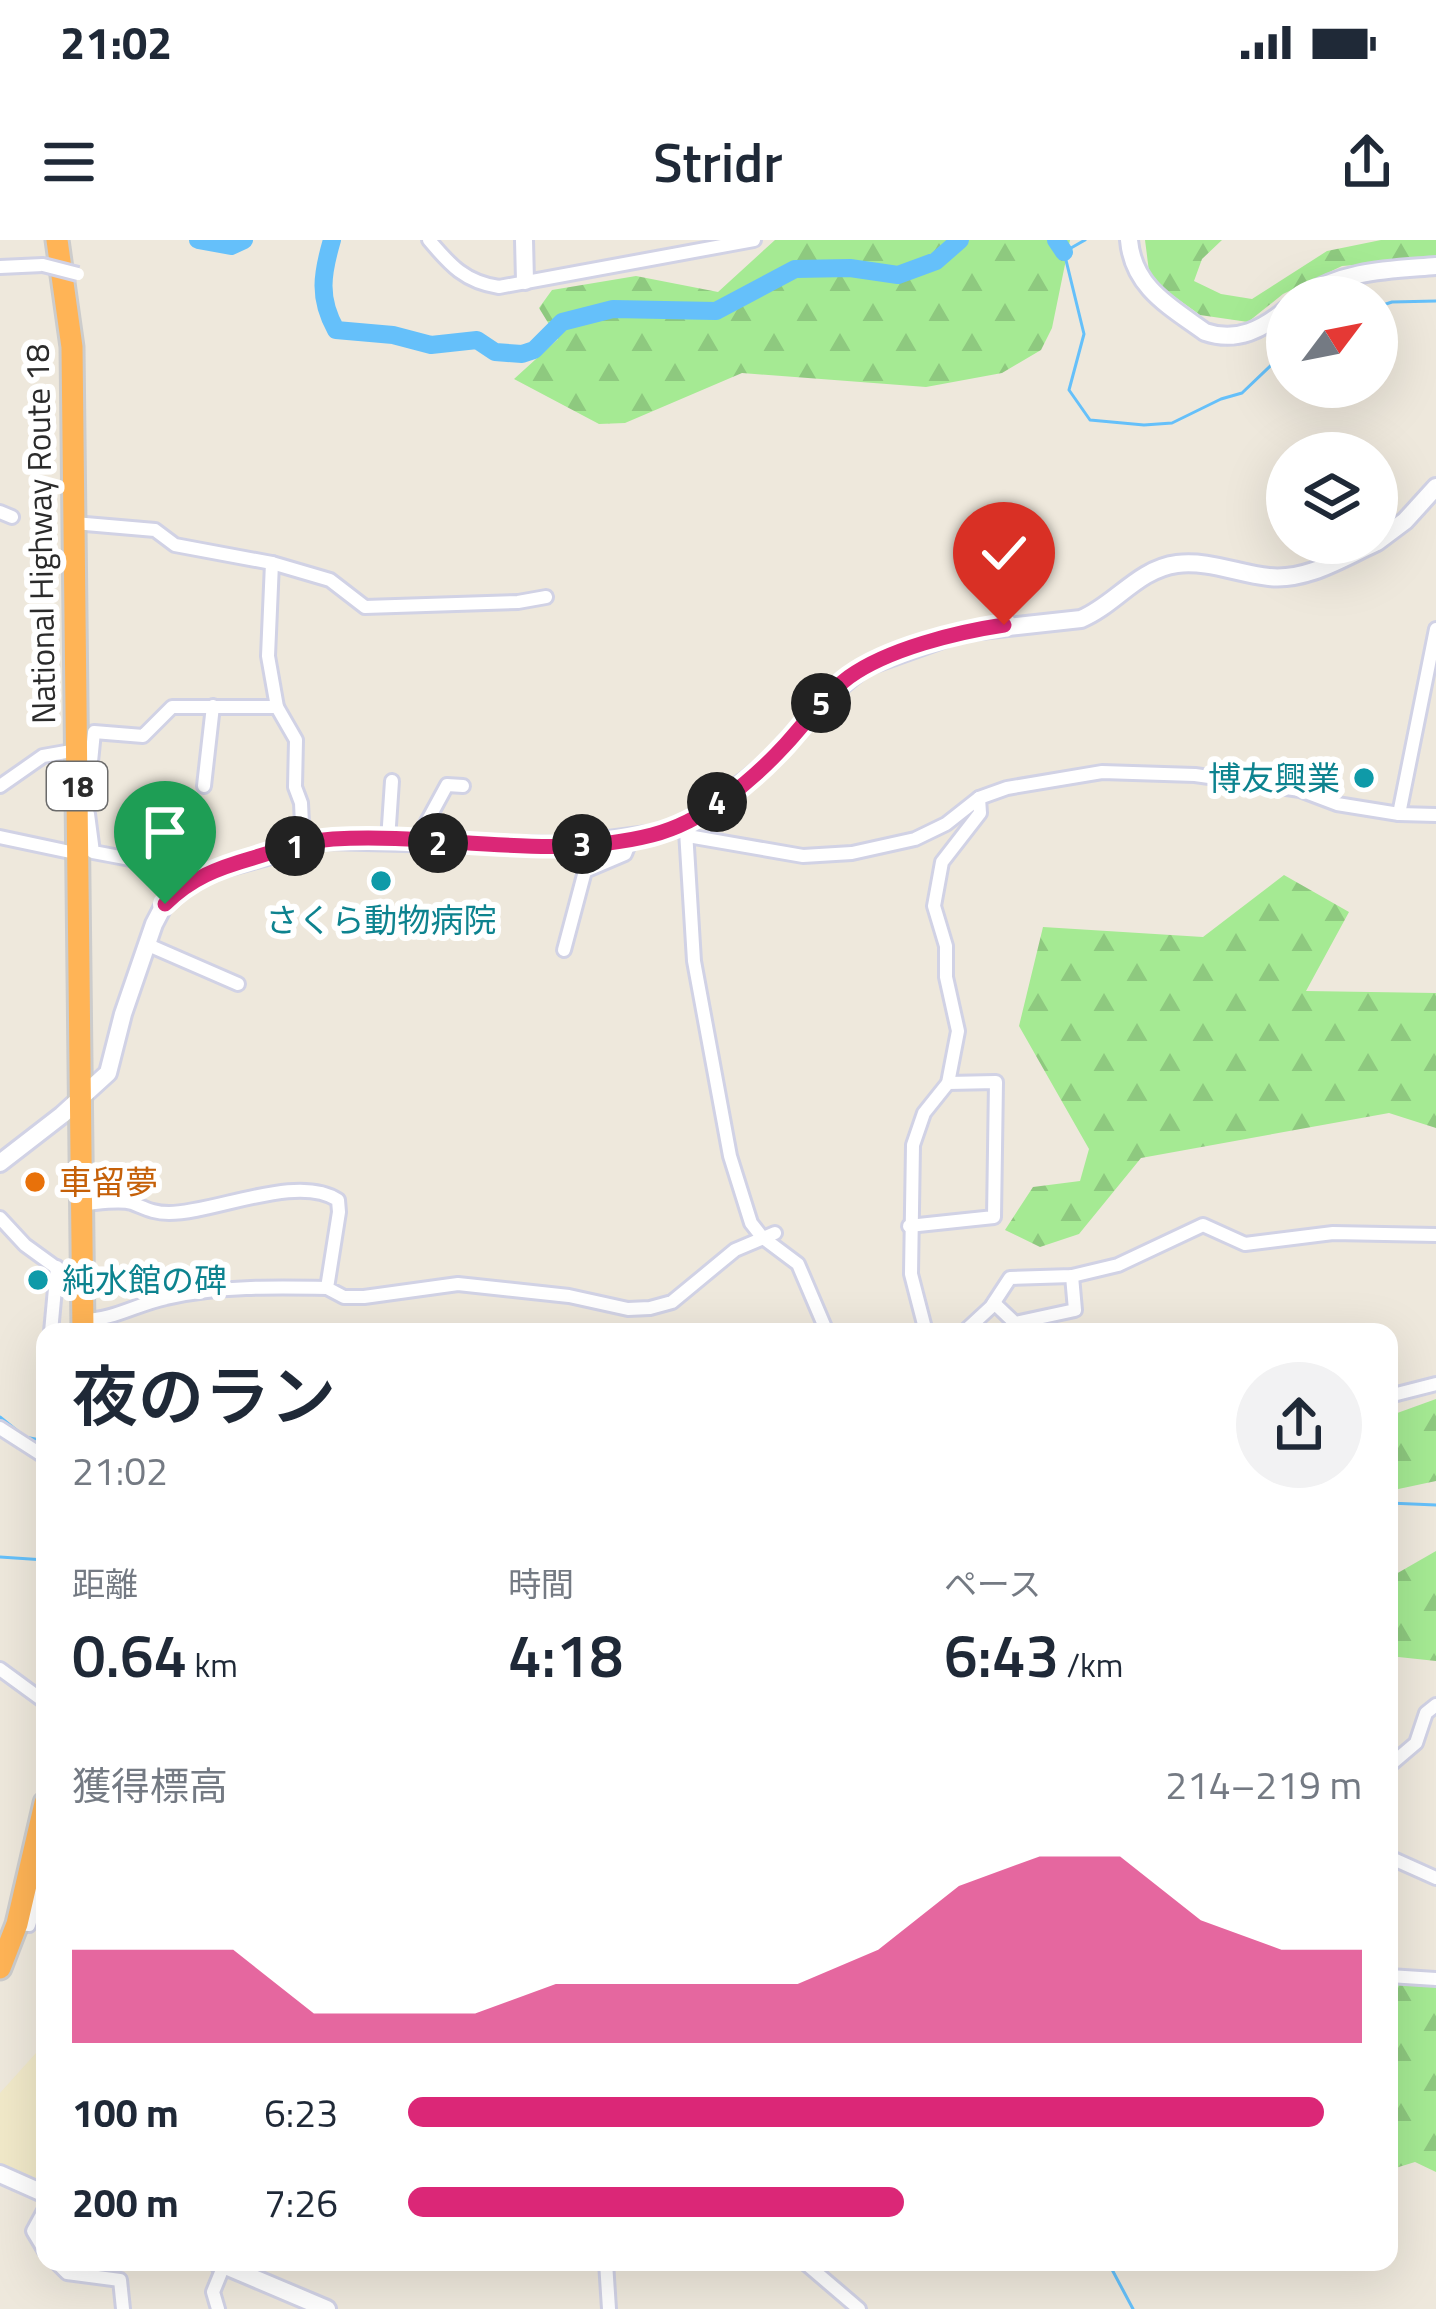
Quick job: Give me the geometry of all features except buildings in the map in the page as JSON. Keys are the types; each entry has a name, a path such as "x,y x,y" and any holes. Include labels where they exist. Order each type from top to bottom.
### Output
{"highway":[{"name":"National Highway Route 18","path":"57,240 72,347 79,1098 93,1319"},
{"path":"0,1968 9,1917 36,1832"}],"main road":[{"path":"524,240 525,280"},
{"path":"1129,240 1131,264 1140,279 1205,332 1247,334 1266,325"},
{"path":"1349,276 1436,266"},
{"path":"1398,526 1436,487"},
{"path":"2,1154 108,1073 146,944 165,904 205,873 326,840 513,847 632,839 686,830 769,762 824,700 864,668 962,632 1081,619 1158,569 1198,564 1273,578 1305,575 1329,564"},
{"path":"0,2174 36,2190"},
{"path":"241,2271 327,2309"}],"street":[{"path":"429,240 458,272 477,284 499,287 754,240"},
{"path":"0,267 43,265 78,274"},
{"path":"74,523 154,530 175,545 272,562 330,580 365,607 546,597"},
{"path":"272,562 268,656 278,707 296,740 295,787 302,803 303,845"},
{"path":"1399,814 1436,629"},
{"path":"204,786 213,706"},
{"path":"78,775 91,762 94,732 143,736 172,707 278,707"},
{"path":"0,786 43,756 77,750"},
{"path":"823,1323 798,1264 751,1223 730,1156 700,1000 689,915 686,830 802,856 852,853 915,839 946,824 979,797 1102,772 1173,772 1300,790 1337,804 1436,815"},
{"path":"388,840 392,782"},
{"path":"416,842 447,785 463,786"},
{"path":"924,1323 910,1274 913,1145 925,1113 948,1083 957,1018 946,977 946,946 934,906 942,862 980,813 979,797"},
{"path":"77,801 88,814 93,852 205,873"},
{"path":"0,837 75,853"},
{"path":"564,950 585,872 625,854 632,839"},
{"path":"146,944 238,984"},
{"path":"910,1226 994,1217 996,1082 948,1083"},
{"path":"84,1204 131,1202 143,1210 173,1213 308,1191 330,1194 338,1200 339,1212 327,1288"},
{"path":"0,1218 25,1245 61,1270 52,1323"},
{"path":"973,1323 1010,1279 1072,1276 1118,1265 1203,1225 1245,1244 1333,1233 1436,1235"},
{"path":"93,1319 166,1298 273,1287 327,1288 344,1297 364,1298 458,1284 569,1296 628,1310 650,1308 672,1302 735,1250 769,1235"},
{"path":"994,1303 1015,1323 1075,1310 1072,1276"},
{"path":"1398,1394 1436,1384"},
{"path":"0,1428 36,1450"},
{"path":"0,1669 36,1695"},
{"path":"1398,1758 1416,1743 1426,1712 1436,1705"},
{"path":"1398,1861 1436,1878"},
{"path":"9,1917 29,1925 36,1903"},
{"path":"1398,1977 1436,1979"},
{"path":"65,2271 120,2281 123,2309"},
{"path":"218,2309 213,2292 227,2271"},
{"path":"607,2271 609,2309"},
{"path":"815,2271 859,2309"}],"shaded area":[{"path":"36,2053 36,2183 0,2165 0,2093"}],"green space":[{"path":"775,240 1070,240 1052,328 1041,350 1002,373 926,387 742,373 625,423 599,424 514,379 558,339 539,308 552,290 636,276 718,292"},
{"path":"1145,240 1222,240 1202,259 1194,281 1221,294 1252,299 1266,290 1266,308 1248,322 1200,315 1150,279"},
{"path":"1381,240 1436,240 1436,258 1342,266 1321,276 1288,276 1327,251"},
{"path":"1284,875 1349,912 1306,991 1436,993 1436,1128 1389,1113 1141,1158 1079,1234 1040,1247 1005,1230 1033,1187 1080,1181 1089,1149 1019,1026 1043,927 1203,937"},
{"path":"1436,1399 1436,1481 1398,1489 1398,1413"},
{"path":"1436,1551 1436,1661 1398,1657 1398,1573"},
{"path":"1436,1970 1436,2172 1415,2162 1398,2167 1398,1981"}],"waterway":[{"path":"198,240 231,246 244,240"},
{"path":"332,240 324,286 336,330 393,335 431,345 477,340 495,352 522,354 534,350 562,322 613,309 716,311 795,269 850,268 898,275 936,261 960,240"},
{"path":"1056,240 1064,252"},
{"path":"1085,240 1064,252 1084,334 1069,390 1090,420 1172,423 1242,393 1266,370"},
{"path":"1398,302 1436,301"},
{"path":"0,1417 25,1437 36,1439"},
{"path":"1398,1503 1436,1505"},
{"path":"0,1557 36,1559"},
{"path":"1113,2271 1133,2309"}],"place":[{"name":"博友興業","path":"1364,778"},
{"name":"さくら動物病院","path":"381,881"},
{"name":"車留夢","path":"35,1182"},
{"name":"純水館の碑","path":"38,1280"}],"route":[{"path":"165,904 205,873 326,840 513,847 656,834 683,825 744,782 769,762 824,700 864,668 962,632 1004,625"}]}
